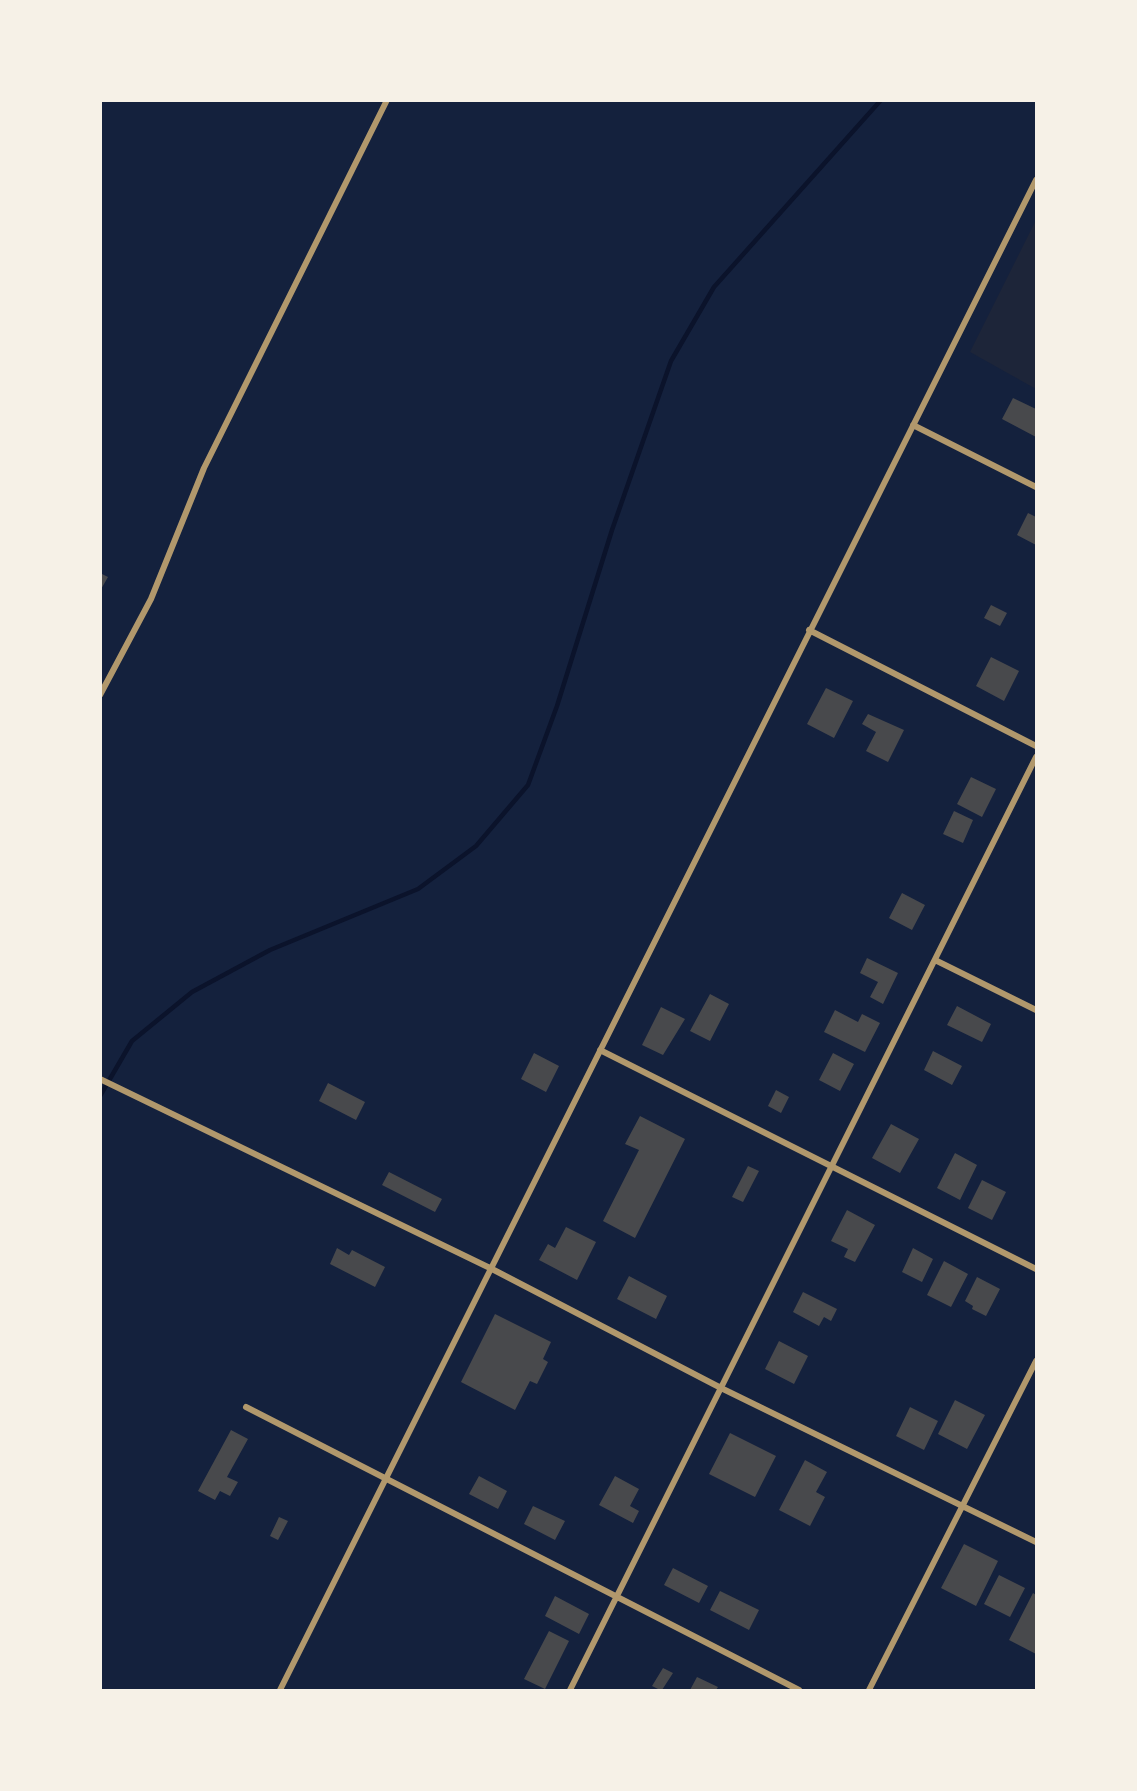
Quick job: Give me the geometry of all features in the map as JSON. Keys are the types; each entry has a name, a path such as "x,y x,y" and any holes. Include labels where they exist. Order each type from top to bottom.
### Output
{"street":[{"path":"100,695 151,599 204,468 387,100"},
{"path":"280,1690 1036,180"},
{"path":"914,425 1036,487"},
{"path":"809,630 1036,746"},
{"path":"570,1690 1036,757"},
{"path":"935,960 1036,1010"},
{"path":"600,1050 1036,1269"},
{"path":"100,1079 492,1269 721,1388 1036,1542"},
{"path":"869,1690 1036,1361"},
{"path":"246,1407 799,1690"}],"shaded area":[{"path":"1036,220 1036,389 970,352"}],"building":[{"path":"1013,398 1036,409 1036,437 1002,419"},
{"path":"1028,513 1036,517 1036,545 1017,535"},
{"path":"100,573 108,577 100,591"},
{"path":"991,605 1007,613 1000,626 984,618"},
{"path":"991,657 1019,671 1004,701 976,686"},
{"path":"826,688 853,701 834,738 807,724"},
{"path":"868,714 904,730 888,762 866,751 876,732 862,724"},
{"path":"971,777 996,789 982,817 957,804"},
{"path":"954,811 973,820 963,843 943,834"},
{"path":"902,893 925,905 912,930 889,918"},
{"path":"867,958 898,973 883,1004 870,997 878,982 860,973"},
{"path":"710,994 729,1004 710,1041 690,1031"},
{"path":"957,1006 991,1024 982,1042 947,1025"},
{"path":"661,1007 685,1019 663,1055 642,1045"},
{"path":"835,1010 858,1022 862,1014 880,1023 865,1052 824,1032"},
{"path":"933,1051 962,1066 952,1085 924,1070"},
{"path":"534,1053 559,1066 546,1092 521,1079"},
{"path":"833,1053 854,1064 840,1091 819,1080"},
{"path":"328,1083 365,1102 356,1120 319,1101"},
{"path":"776,1090 789,1097 781,1113 768,1106"},
{"path":"640,1116 685,1139 635,1238 603,1221 639,1150 625,1144"},
{"path":"891,1124 919,1139 900,1173 872,1158"},
{"path":"955,1153 977,1165 960,1200 937,1188"},
{"path":"748,1166 759,1171 743,1202 732,1197"},
{"path":"389,1172 442,1199 435,1212 382,1185"},
{"path":"982,1180 1006,1192 992,1220 968,1208"},
{"path":"847,1210 875,1225 855,1262 844,1257 848,1249 831,1241"},
{"path":"566,1227 596,1242 577,1280 539,1260 548,1244 555,1248"},
{"path":"337,1248 349,1255 352,1250 385,1267 375,1287 330,1264"},
{"path":"913,1248 933,1259 922,1282 902,1272"},
{"path":"944,1261 968,1274 951,1307 927,1295"},
{"path":"629,1276 667,1296 656,1319 617,1299"},
{"path":"977,1277 1000,1289 986,1316 972,1309 973,1306 965,1301"},
{"path":"803,1292 837,1309 831,1321 824,1317 819,1326 793,1312"},
{"path":"495,1314 551,1342 543,1359 548,1362 537,1384 530,1381 515,1410 461,1382"},
{"path":"779,1341 808,1356 794,1384 765,1369"},
{"path":"955,1400 985,1415 967,1449 938,1434"},
{"path":"910,1407 938,1421 924,1450 896,1436"},
{"path":"231,1430 248,1439 227,1477 238,1482 230,1496 220,1491 215,1500 198,1491"},
{"path":"730,1433 776,1456 755,1497 709,1474"},
{"path":"805,1460 827,1472 816,1492 825,1497 810,1526 779,1510"},
{"path":"479,1476 507,1491 498,1509 469,1494"},
{"path":"615,1476 639,1489 630,1506 639,1511 633,1523 599,1505"},
{"path":"533,1506 565,1521 555,1540 524,1524"},
{"path":"279,1517 288,1521 278,1540 270,1536"},
{"path":"964,1544 998,1561 976,1606 941,1588"},
{"path":"673,1568 708,1586 699,1603 664,1585"},
{"path":"999,1575 1025,1588 1010,1617 984,1604"},
{"path":"720,1591 759,1610 749,1630 710,1610"},
{"path":"1033,1593 1036,1595 1036,1654 1009,1640"},
{"path":"555,1596 589,1614 579,1634 545,1616"},
{"path":"549,1631 569,1641 545,1689 524,1679"},
{"path":"663,1668 673,1673 660,1690 652,1686"},
{"path":"697,1677 718,1687 716,1690 690,1690"}],"waterway":[{"path":"100,1096 132,1041 192,992 270,950 418,889 476,846 528,785 557,706 612,530 671,361 714,287 881,100"}]}
